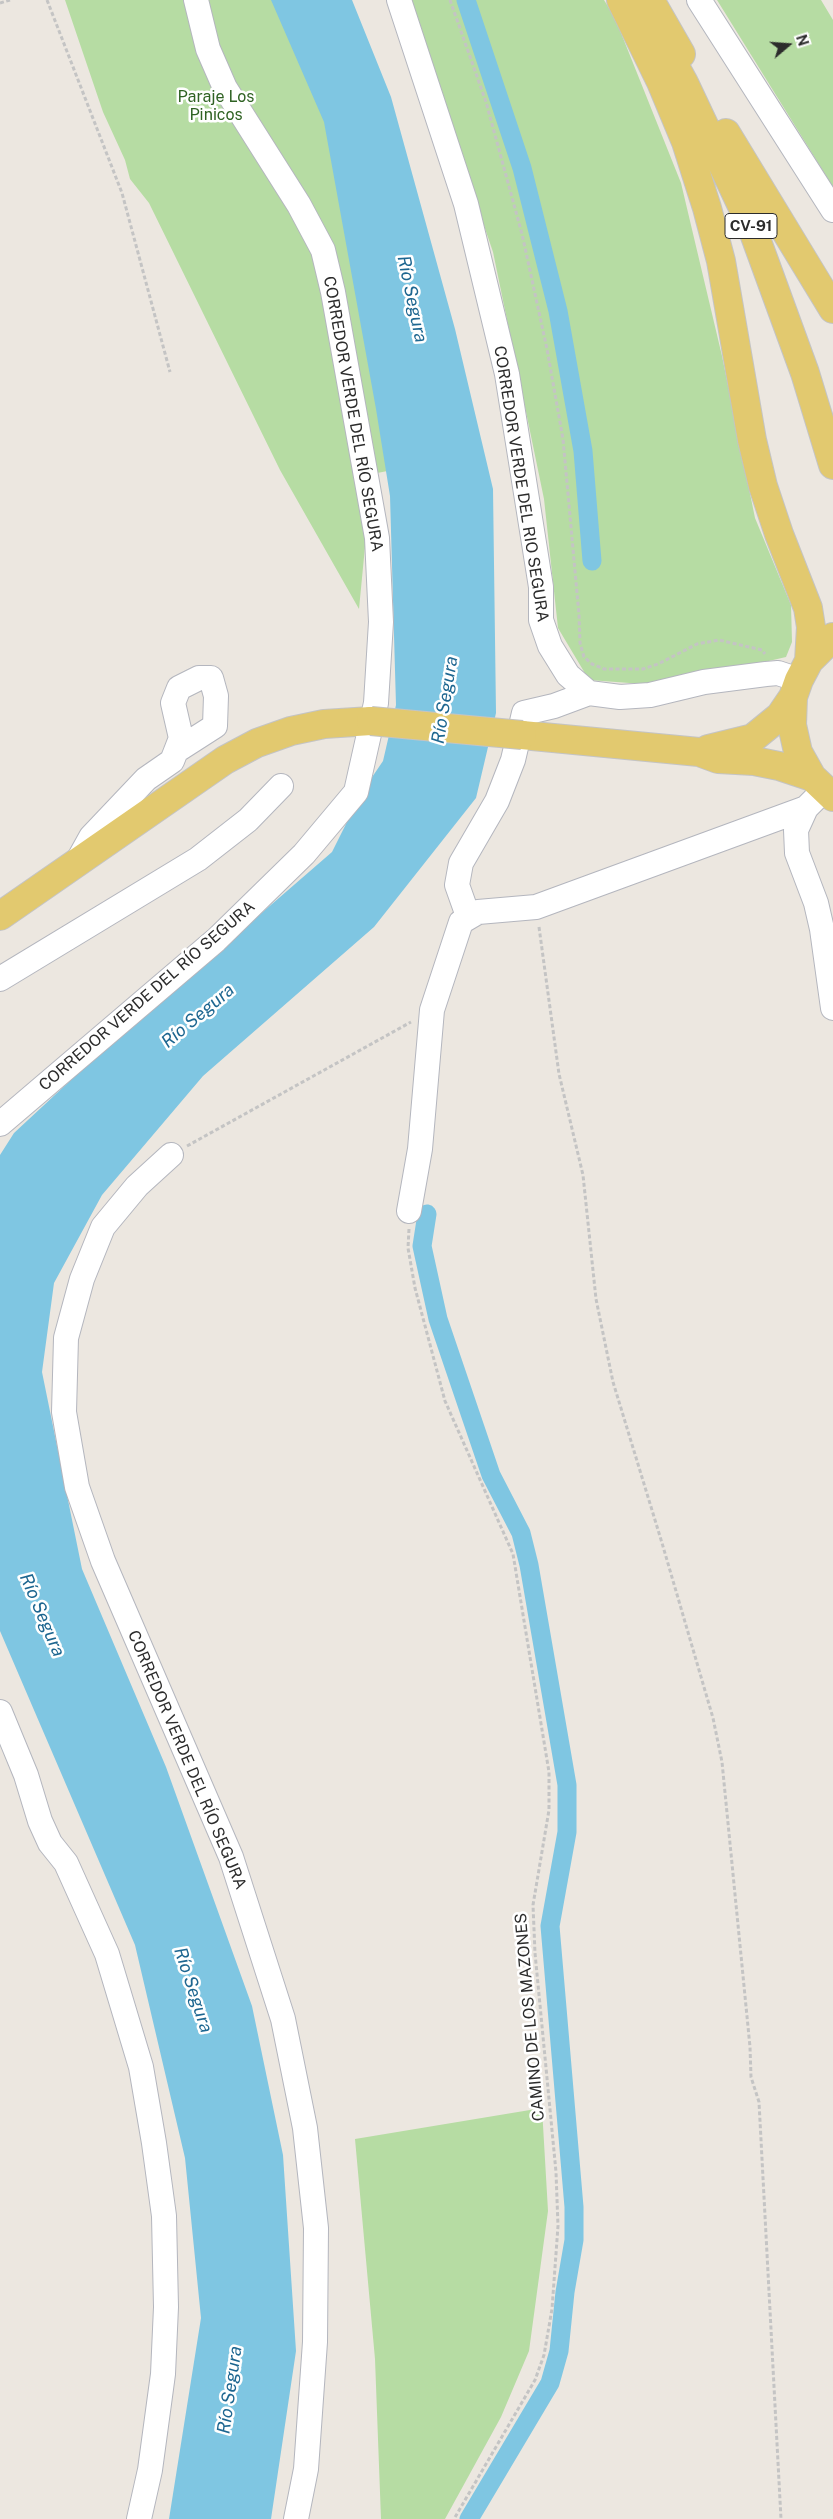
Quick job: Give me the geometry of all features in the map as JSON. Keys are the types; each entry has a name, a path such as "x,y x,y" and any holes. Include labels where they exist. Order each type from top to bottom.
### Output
{"main road":[{"path":"621,0 662,82 686,142 707,208 723,270 752,440 763,486 779,534 808,608 811,627 795,678 780,716 754,738 699,752"},
{"name":"CV-91","path":"640,0 684,83 750,225 805,373 833,465"},
{"path":"650,0 764,200 833,309"},
{"path":"823,794 798,752 792,725 795,678 833,637"},
{"path":"0,916 226,760 257,743 291,731 324,724 371,721 699,752 718,759 754,761 779,766 823,794"}],"street":[{"name":"CORREDOR VERDE DEL RÍO SEGURA","path":"0,1124 216,940 304,854 356,792 376,703 380,622 377,538 333,292 323,250 299,205 225,88 208,49 196,0"},
{"name":"CORREDOR VERDE DEL RIO SEGURA","path":"399,0 466,204 507,374 541,587 541,620 550,646 568,675 589,693"},
{"path":"699,0 833,210"},
{"path":"468,916 456,885 461,863 497,801 513,760 524,713 554,706 589,693 620,697 650,695 704,682 795,678"},
{"path":"75,864 91,837 146,779 172,761 176,751"},
{"path":"0,979 198,859 248,820 281,786"},
{"path":"409,1211 420,1149 432,1010 461,922 468,916 478,912 536,906 823,794"},
{"path":"823,794 796,830 797,853 816,903 822,929 833,1008"},
{"name":"CORREDOR VERDE DEL RÍO SEGURA","path":"171,1155 137,1186 103,1227 82,1279 66,1338 64,1412 77,1486 103,1561 231,1857 283,2018 305,2128 316,2228 315,2352 306,2469 296,2519"},
{"path":"0,1712 26,1775 40,1821 50,1843 66,1863 107,1954 141,2067 164,2216 166,2308 162,2374 150,2470 139,2519"}],"path":[{"path":"0,3 10,0"},
{"path":"47,0 122,193 170,372"},
{"path":"450,0 486,102 522,234 547,349 562,439 580,643 584,657 592,664 604,668 643,669 658,664 697,644 719,640 762,650 795,678"},
{"path":"536,906 559,1074 583,1175 596,1299 613,1382 707,1700 722,1762 749,2038 750,2077 759,2102 781,2519"},
{"path":"171,1155 432,1010"},
{"name":"CAMINO DE LOS MAZONES","path":"409,1211 408,1248 415,1288 446,1401 513,1554 550,1772 549,1810 533,1904 535,1953 556,2172 558,2226 552,2309 544,2355 535,2380 454,2519"}],"green space":[{"name":"Paraje Los Pinicos","path":"65,0 285,0 328,105 403,468 372,474 359,609 280,470 149,203 130,179 125,160 103,112"},
{"path":"407,0 604,0 615,18 681,183 722,356 755,518 791,605 792,642 786,657 721,672 643,684 589,680 558,628 544,499 493,252"},
{"path":"717,0 821,0 833,20 833,187"},
{"path":"542,2108 548,2211 529,2351 501,2417 445,2519 381,2519 375,2359 355,2139"}],"water":[{"name":"Río Segura","path":"271,0 352,0 391,97 455,329 493,489 496,713 476,798 374,927 203,1076 102,1195 54,1283 42,1372 82,1569 166,1767 252,2006 283,2155 296,2351 271,2519 169,2519 201,2318 185,2158 135,1945 0,1631 0,1155 14,1133 100,1053 332,852 362,792 383,761 396,705 390,496 324,122"}],"waterway":[{"path":"466,0 522,168 558,311 583,451 592,561"},
{"path":"427,1214 422,1246 438,1319 491,1475 521,1533 529,1565 567,1785 567,1832 550,1926 574,2207 574,2240 565,2292 559,2351 550,2383 469,2519"}]}
